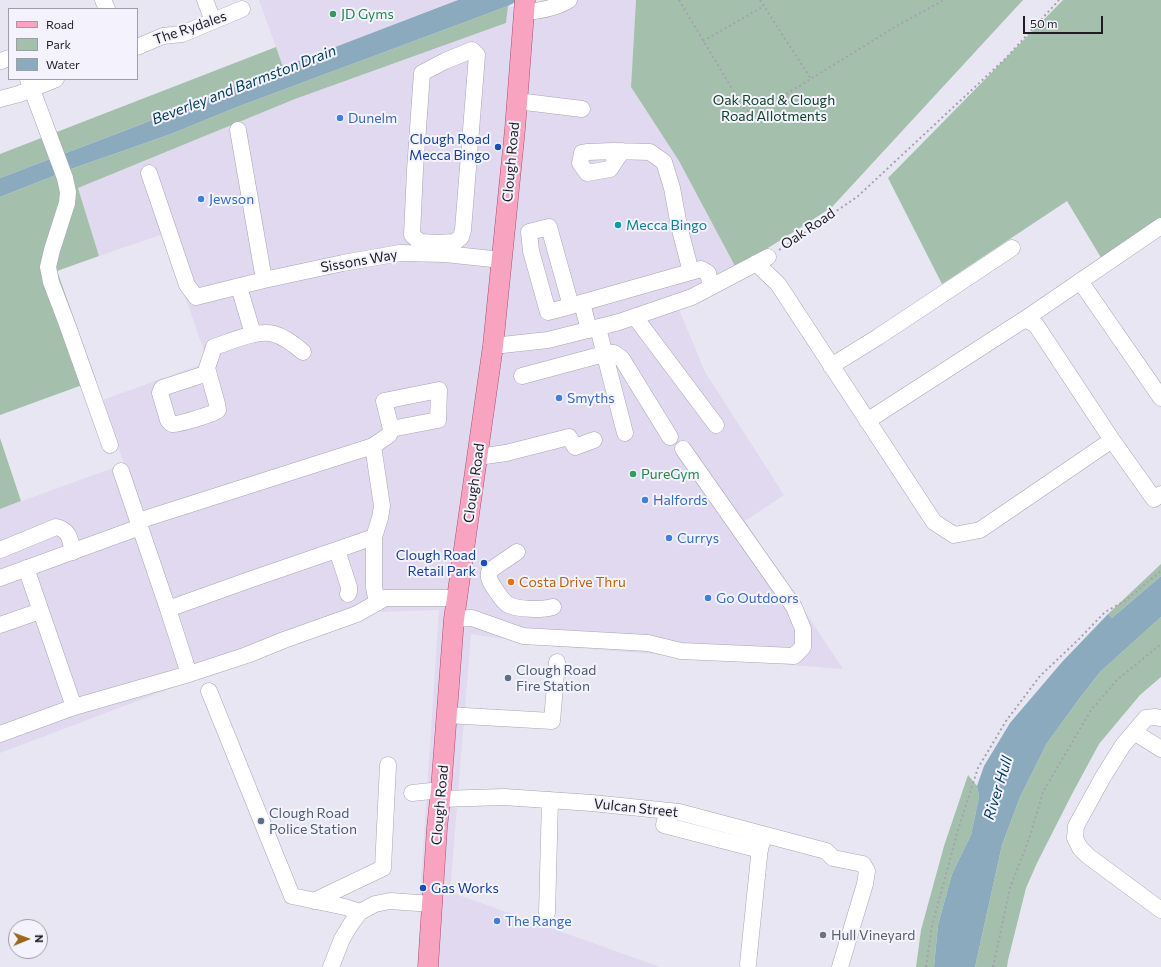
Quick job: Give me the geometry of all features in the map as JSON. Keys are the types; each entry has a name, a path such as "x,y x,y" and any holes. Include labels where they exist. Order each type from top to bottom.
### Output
{"main road":[{"name":"Clough Road","path":"428,967 437,828 441,795 454,619 494,346 525,5"}],"street":[{"path":"205,0 213,21"},
{"path":"525,5 538,12 569,0"},
{"name":"The Rydales","path":"138,46 163,36 182,34 242,9"},
{"path":"472,50 477,55 463,230 461,237 455,242 436,249 420,242 412,235 422,72 472,50"},
{"path":"0,99 19,94 30,84 51,80"},
{"path":"30,84 65,178 68,192 67,203 48,267 51,282 110,445"},
{"path":"517,101 582,108"},
{"path":"238,130 264,280"},
{"path":"622,151 650,152 664,162 672,188 679,226 691,272"},
{"name":"Sissons Way","path":"149,173 187,285 196,297 344,262 400,253 436,249 502,260"},
{"path":"867,421 1026,319 1161,226"},
{"path":"625,433 604,354 594,329 576,304 549,227 529,232 531,251 548,312 576,304 691,272 700,269 708,274 711,287"},
{"path":"831,366 1012,248"},
{"path":"494,346 548,340 594,329 635,316 692,297 762,260 934,522 954,535 980,530 1112,440"},
{"path":"1080,281 1161,398"},
{"path":"239,286 253,334"},
{"path":"635,316 716,426"},
{"path":"1026,319 1036,325 1112,440 1154,499 1161,494"},
{"path":"208,373 207,368 214,347 253,334 263,332 274,333 289,341 303,352"},
{"path":"522,376 604,354 614,353 622,359 670,436"},
{"path":"0,578 73,552 139,524 373,446 389,435 391,429"},
{"path":"478,456 506,453 569,437 575,447 594,440"},
{"path":"373,446 382,506 374,537 374,587 377,603"},
{"path":"454,619 472,618 523,636 648,643 681,651 794,656 803,648 803,629 794,607 683,449"},
{"path":"121,471 189,674"},
{"path":"0,550 56,527 62,528 66,532 73,552"},
{"path":"168,610 249,580 374,537"},
{"path":"337,550 349,587 348,594"},
{"path":"517,552 489,572 490,581 502,600 515,608 546,609 553,607"},
{"path":"26,568 74,708"},
{"path":"0,734 74,708 189,674 247,654 357,614 385,598 457,598"},
{"path":"0,625 40,612"},
{"path":"447,715 552,722 557,662"},
{"path":"209,690 292,896 345,907 360,912"},
{"path":"1161,718 1146,718 1123,745 1076,826 1075,838 1080,848 1088,856 1161,910"},
{"path":"1134,732 1161,749"},
{"path":"314,901 383,868 388,765"},
{"name":"Vulcan Street","path":"412,793 550,800 679,812 763,843 826,851 833,858 863,864 868,871 840,967"},
{"path":"547,913 550,800"},
{"path":"748,964 763,843"},
{"path":"331,967 342,939 360,912 375,904 390,901 432,904"}],"path":[{"path":"679,0 743,107 749,112 757,112 900,24 944,0"},
{"path":"760,0 811,79"},
{"name":"Oak Road","path":"762,260 857,196 1006,58 1059,0"},
{"path":"703,41 764,6"},
{"path":"926,967 932,926 958,830 978,768 1006,721 1040,676 1079,640 1105,612 1125,601 1161,571"},
{"path":"993,967 1010,888 1030,836 1043,792 1091,710 1118,679 1161,644"}],"shaded area":[{"path":"259,0 458,0 283,67"},
{"path":"560,0 636,0 631,87 679,161 736,268 675,300 705,372 784,495 745,521 843,669 551,646 471,634 450,892 660,967 428,967 420,896 439,610 373,612 0,753 0,509 124,464 103,400 208,362 163,234 99,256 78,188 295,99 506,23 508,6 528,9"}],"green space":[{"name":"Oak Road & Clough Road Allotments","path":"636,0 1023,0 832,207 736,268 679,161 631,87"},
{"path":"1063,0 1161,0 1161,222 1103,261 1067,201 942,284 888,178"},
{"path":"508,6 506,23 295,99 78,188 99,256 57,271 96,380 0,415 0,197 71,169 171,134 237,107"},
{"path":"276,47 283,67 137,126 0,178 0,154"},
{"path":"0,438 21,501 0,509"},
{"path":"1161,564 1161,576 1112,618 1108,614"},
{"path":"1161,617 1161,677 1140,695 1099,744 1072,794 1026,888 1007,967 975,967 1002,845 1020,797 1047,743 1100,672"},
{"path":"968,775 977,786 979,797 971,835 952,874 938,925 934,967 916,967 921,930 944,846"}],"water":[{"name":"Beverley and Barmston Drain","path":"458,0 519,0 508,6 237,107 171,134 71,169 0,197 0,178"},
{"name":"River Hull","path":"1161,576 1161,617 1100,672 1047,743 1020,797 1002,845 975,967 934,967 938,925 952,874 971,835 979,797 977,786 984,766 1010,723 1062,662 1108,614 1112,618"}],"place":[{"name":"JD Gyms","path":"333,14"},
{"name":"Dunelm","path":"340,118"},
{"name":"Clough Road Mecca Bingo","path":"498,147"},
{"name":"Jewson","path":"201,199"},
{"name":"Mecca Bingo","path":"618,225"},
{"name":"Smyths","path":"559,398"},
{"name":"PureGym","path":"633,474"},
{"name":"Halfords","path":"645,500"},
{"name":"Currys","path":"669,538"},
{"name":"Clough Road Retail Park","path":"484,563"},
{"name":"Costa Drive Thru","path":"511,582"},
{"name":"Go Outdoors","path":"708,598"},
{"name":"Clough Road Fire Station","path":"508,678"},
{"name":"Clough Road Police Station","path":"261,821"},
{"name":"Gas Works","path":"423,888"},
{"name":"The Range","path":"497,921"},
{"name":"Hull Vineyard","path":"823,935"}]}
